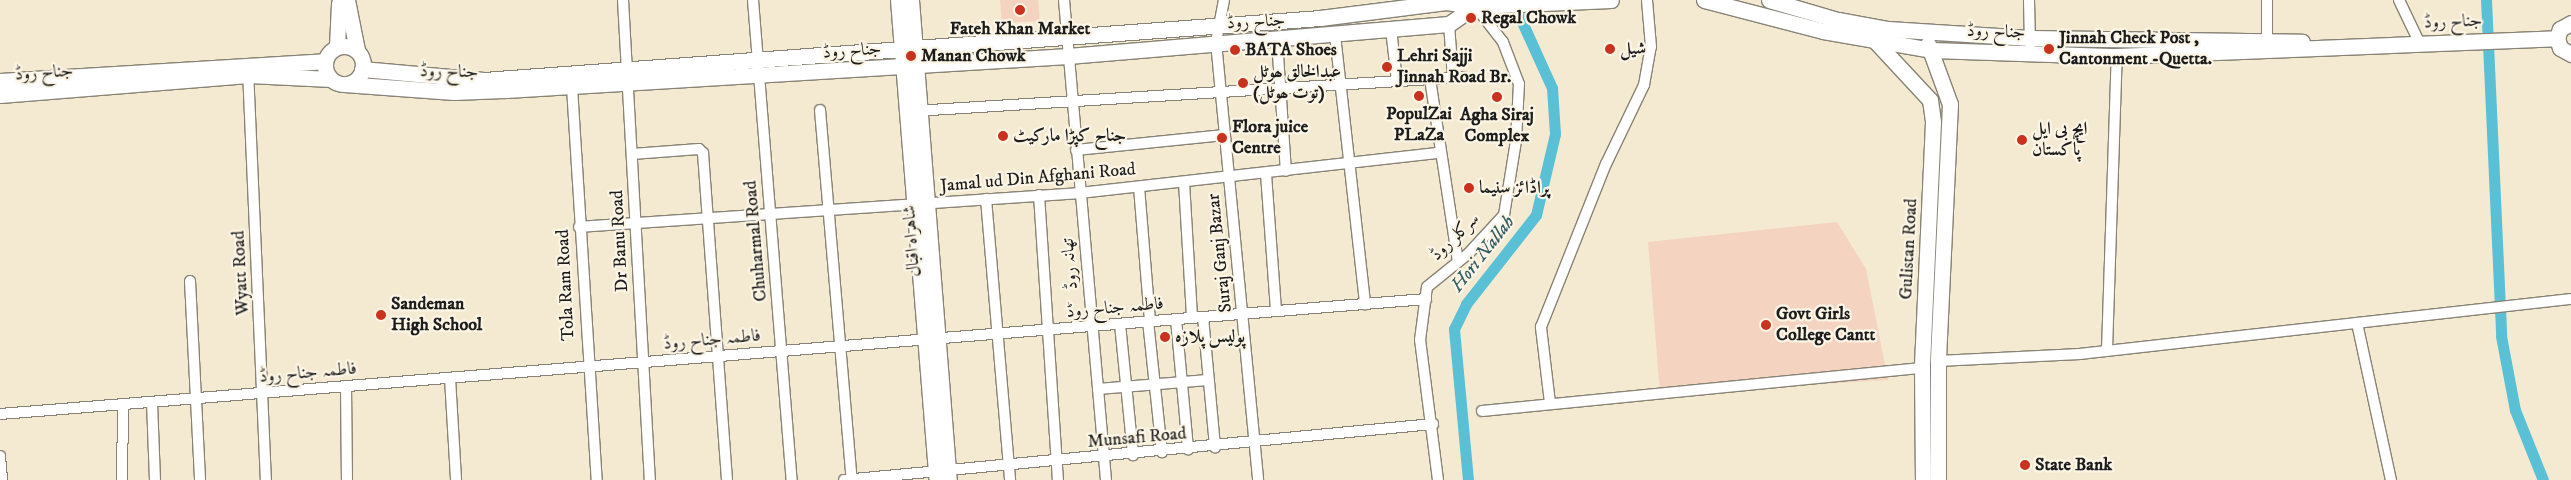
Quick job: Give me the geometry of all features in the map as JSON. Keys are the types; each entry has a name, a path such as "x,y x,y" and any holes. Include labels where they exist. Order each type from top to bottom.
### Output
{"main road":[{"path":"338,0 337,46 324,61 337,82 358,78 362,69 347,0"},
{"path":"898,0 909,46"},
{"path":"909,46 911,0"},
{"name":"جناح روڈ","path":"362,69 484,80 758,60 1067,34 1320,18 1446,2 1493,6 1611,0"},
{"name":"جناح روڈ","path":"1704,0 1729,2 1816,29 1876,42 1932,50 2030,45 2267,40 2351,46"},
{"name":"جناح روڈ","path":"1769,0 1799,5 1838,20 2117,56 2463,40 2557,38"},
{"name":"جناح روڈ","path":"0,81 248,69 337,82 454,92 572,88 1068,56 1216,42 1277,40 1335,35 1449,24 1474,3"},
{"path":"1799,5 1816,29"},
{"path":"2571,23 2560,29 2557,38 2560,48 2571,54"},
{"name":"Gulistan Road","path":"1918,30 1932,50 1950,104 1938,361 1938,480"},
{"name":"Gulistan Road","path":"1876,42 1930,100 1933,122 1922,368 1923,480"},
{"path":"337,46 357,50"},
{"name":"شاہراہ اقبال","path":"909,46 943,476"},
{"name":"جناح روڈ","path":"0,95 324,61"}],"street":[{"name":"Dr Banu Road","path":"623,0 650,480"},
{"name":"Chuharmal Road","path":"752,0 760,77 792,480"},
{"name":"تھانہ روڈ","path":"1064,0 1071,105 1106,480"},
{"name":"Suraj Ganj Bazar","path":"1224,0 1216,42 1258,480"},
{"path":"1550,403 1541,327 1644,84 1651,47 1647,0"},
{"path":"2029,0 2030,45"},
{"path":"2267,0 2267,40"},
{"path":"2399,0 2419,42"},
{"name":"سرکلر روڈ","path":"1438,480 1433,424 1420,340 1427,287 1458,262 1504,215 1516,141 1519,84 1503,42 1474,3"},
{"path":"914,111 1071,105 1220,92 1458,77 1449,24"},
{"path":"1391,29 1397,81"},
{"path":"1335,35 1365,304"},
{"path":"1277,40 1282,88 1286,171"},
{"path":"2107,350 2117,56"},
{"name":"Wyatt Road","path":"248,69 266,480"},
{"path":"1430,79 1458,262"},
{"name":"Tola Ram Road","path":"572,88 587,367 597,480"},
{"path":"820,110 843,346 852,480"},
{"path":"1076,150 1224,135"},
{"path":"632,154 699,149 718,356 726,480"},
{"name":"Jamal ud Din Afghani Road","path":"579,227 830,213 921,204 1080,193 1266,174 1440,153"},
{"path":"1266,174 1276,311"},
{"path":"1184,182 1192,318"},
{"path":"1139,187 1149,321 1162,452"},
{"path":"1039,196 1058,480"},
{"path":"986,199 1010,480"},
{"path":"190,281 200,480"},
{"name":"فاطمہ جناح روڈ","path":"0,414 1426,299"},
{"path":"1938,361 2107,350 2571,299"},
{"path":"1203,317 1215,447"},
{"path":"1176,319 1188,449"},
{"path":"2357,323 2391,480"},
{"path":"1120,324 1133,455"},
{"path":"1482,411 1922,368"},
{"path":"450,378 456,480"},
{"path":"1098,389 1208,380"},
{"path":"346,386 347,480"},
{"path":"152,402 155,480"},
{"path":"122,480 123,404"},
{"name":"Munsafi Road","path":"844,480 943,476 1008,466 1433,424"},
{"path":"0,456 2,480"}],"shaded area":[{"name":"Fateh Khan Market","path":"1000,0 1038,0 1040,21 1002,23"},
{"name":"Govt Girls College Cantt","path":"1837,222 1866,269 1888,380 1660,394 1648,242"}],"waterway":[{"name":"Hori Nallah","path":"1468,480 1454,329 1466,304 1536,215 1555,134 1552,88 1512,0"},
{"path":"2486,0 2501,336 2515,410 2543,480"}],"place":[{"name":"Fateh Khan Market","path":"1020,10"},
{"name":"Regal Chowk","path":"1471,18"},
{"name":"شیل","path":"1610,49"},
{"name":"Jinnah Check Post , Cantonment -Quetta.","path":"2049,49"},
{"name":"BATA Shoes","path":"1235,50"},
{"name":"Manan Chowk","path":"911,56"},
{"name":"Lehri Sajji Jinnah Road Br.","path":"1387,67"},
{"name":"عبدالخالق ھوٹل (توت ھوٹل)","path":"1243,83"},
{"name":"PopulZai PLaZa","path":"1419,96"},
{"name":"Agha Siraj Complex","path":"1497,97"},
{"name":"جناح کپڑا مارکیٹ","path":"1003,136"},
{"name":"Flora juice Centre","path":"1222,138"},
{"name":"ایچ بی ایل پاکستان","path":"2022,140"},
{"name":"پراڈائز سنیما","path":"1469,188"},
{"name":"Sandeman High School","path":"381,315"},
{"name":"Govt Girls College Cantt","path":"1766,325"},
{"name":"پولیس پلازہ","path":"1165,337"},
{"name":"State Bank","path":"2025,465"}]}
